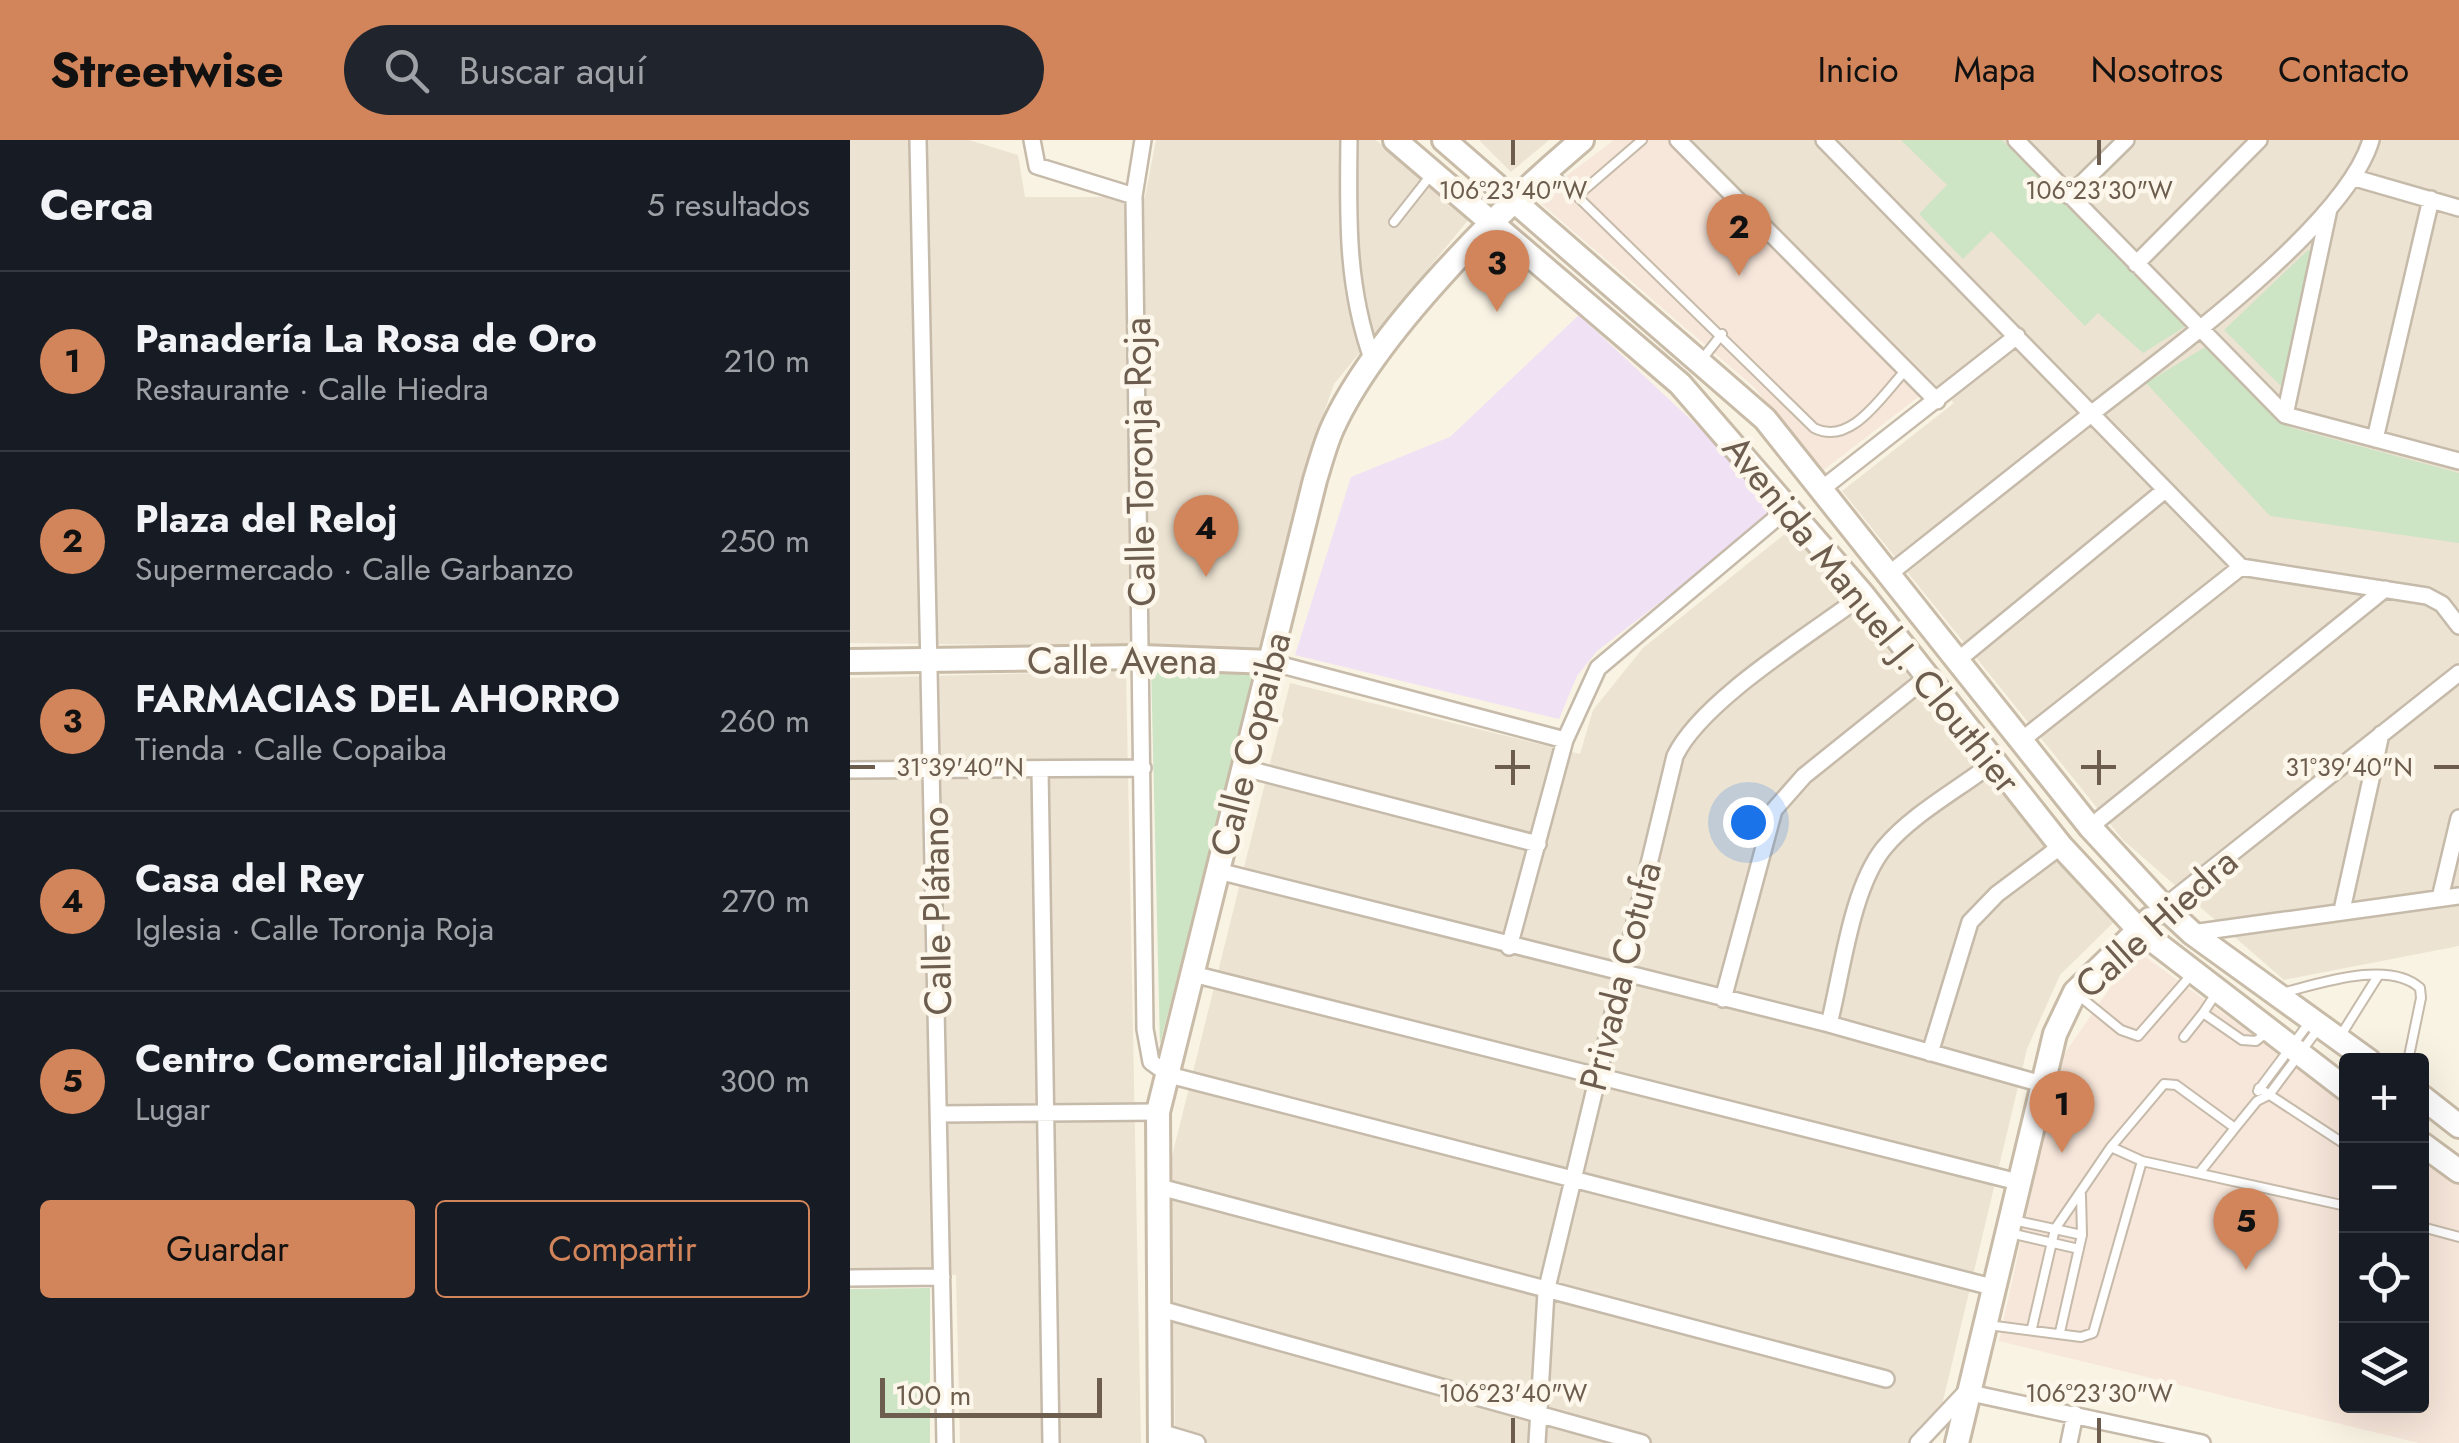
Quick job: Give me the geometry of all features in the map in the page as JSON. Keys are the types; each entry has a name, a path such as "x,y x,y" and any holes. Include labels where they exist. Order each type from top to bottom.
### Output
{"main road":[{"name":"Avenida Manuel J. Clouthier","path":"1395,140 1680,384 1862,595 2061,846 2138,928 2339,1083"},
{"name":"Avenida Manuel J. Clouthier","path":"1444,140 1765,418 2090,826 2164,907 2192,933 2359,1053"},
{"name":"Calle Copaiba","path":"1160,1438 1158,1112 1332,428 1373,360 1510,200 1582,140"},
{"path":"1680,384 1702,360"},
{"name":"Calle Avena","path":"850,661 1142,657 1270,662"},
{"name":"Calle Hiedra","path":"1958,1443 1966,1392 2055,1034 2074,992 2164,907"},
{"path":"2429,1102 2459,1126"},
{"path":"2429,1156 2459,1171"}],"street":[{"name":"Calle Plátano","path":"918,140 945,1443"},
{"path":"1032,140 1037,166 1134,196"},
{"name":"Calle Toronja Roja","path":"1144,140 1134,196 1146,1030 1151,1062 1169,1075"},
{"path":"1349,140 1350,276 1356,314 1373,360"},
{"path":"1678,140 1937,401"},
{"path":"1824,140 2241,567 2427,596 2442,604 2459,626"},
{"path":"2016,140 2284,414 2459,461"},
{"path":"2069,196 2126,140"},
{"path":"2136,264 2260,140"},
{"path":"1889,574 2200,331 2329,209 2355,178 2370,140"},
{"path":"2355,178 2459,208"},
{"path":"2375,439 2431,200"},
{"path":"2284,414 2329,209"},
{"path":"1823,488 2017,336"},
{"path":"1958,660 2165,490"},
{"path":"1509,947 1565,740 1598,668 1787,509"},
{"path":"2023,739 2241,567"},
{"path":"2090,826 2386,588"},
{"name":"Privada Cotufa","path":"1537,1443 1546,1292 1595,1075 1675,756 1684,737 1712,710 1862,595"},
{"name":"Calle Avena","path":"1270,662 1565,740"},
{"name":"Calle Hiedra","path":"2164,907 2459,672"},
{"path":"1723,999 1774,810 1804,776 1926,678"},
{"path":"2342,910 2381,734"},
{"path":"1829,1024 1862,892 1873,866 1903,831 1994,762"},
{"path":"850,770 1143,768"},
{"path":"1244,768 1538,844"},
{"path":"1040,769 1050,1443"},
{"path":"2440,898 2459,818"},
{"path":"1930,1052 1970,922 1997,894 2061,846"},
{"path":"1218,871 1509,947 1829,1024 2042,1084"},
{"path":"2192,933 2459,896"},
{"path":"1193,974 2018,1182"},
{"path":"1169,1075 1992,1288"},
{"path":"940,1114 1158,1112"},
{"path":"1156,1186 1546,1292 1886,1378"},
{"path":"850,1278 942,1277"},
{"path":"1158,1308 1642,1443"},
{"path":"1918,1443 1966,1392 2075,1414 2169,1439 2202,1443"},
{"path":"2070,1443 2075,1414"},
{"path":"1160,1438 1197,1443"}],"lane":[{"path":"1577,196 1642,140"},
{"path":"1548,168 1814,428 1824,433 1848,430 1905,371"},
{"path":"1394,222 1433,172"},
{"path":"1702,360 1722,334"},
{"path":"2074,992 2122,1030 2138,1036 2193,972"},
{"path":"2277,994 2378,976 2412,980 2420,988 2409,1053"},
{"path":"2257,1101 2258,1088 2378,976"},
{"path":"2184,1037 2218,991"},
{"path":"2203,1013 2249,1042 2270,1031"},
{"path":"2200,1172 2257,1101 2269,1094 2296,1051"},
{"path":"2032,1328 2054,1229 2111,1147 2164,1084 2176,1086 2235,1128"},
{"path":"2258,1088 2343,1143"},
{"path":"2111,1147 2142,1161 2339,1204"},
{"path":"1983,1325 2089,1336 2097,1325 2142,1161"},
{"path":"2060,1332 2082,1235 2081,1194"},
{"path":"2008,1226 2082,1235"},
{"path":"2008,1226 2078,1249"},
{"path":"2429,1229 2459,1237"}],"shaded area":[{"path":"850,140 969,140 1018,155 1025,197 1145,197 1156,140 1376,140 1469,219 1334,384 1314,441 1262,648 850,643"},
{"path":"1479,140 1549,140 1511,172"},
{"path":"1614,140 1691,140 1935,384 1821,472 1754,387 1536,199"},
{"path":"1691,140 2459,140 2459,946 2284,980 2123,840 1842,491 1954,403"},
{"path":"1579,315 1738,464 1778,511 1597,651 1577,676 1559,719 1295,655 1351,477 1450,437"},
{"path":"1791,529 2041,843 2113,923 2060,975 2027,1049 1933,1443 1175,1443 1172,1156 1290,683 1580,754 1593,710 1643,648"},
{"path":"1126,671 1141,1443 960,1443 956,1275 850,1272 850,678"},
{"path":"2140,953 2339,1098 2339,1413 2429,1413 2429,1162 2459,1185 2459,1443 2419,1443 1999,1341 2061,1059 2125,966"}],"green space":[{"path":"1901,140 2002,140 2186,326 2143,353 2098,313 2085,326 1991,231 1963,259 1919,214 1947,185"},
{"path":"2308,250 2312,251 2281,386 2224,330"},
{"path":"2207,346 2292,428 2459,473 2459,543 2270,516 2146,383"},
{"path":"1151,666 1257,669 1160,1044"},
{"path":"930,1288 930,1443 850,1443 850,1289"}],"place":[{"name":"Plaza del Reloj","path":"1739,276"},
{"name":"FARMACIAS DEL AHORRO","path":"1497,312"},
{"name":"Casa del Rey","path":"1206,577"},
{"name":"Panadería La Rosa de Oro","path":"2062,1153"},
{"name":"Centro Comercial Jilotepec","path":"2246,1270"}]}
